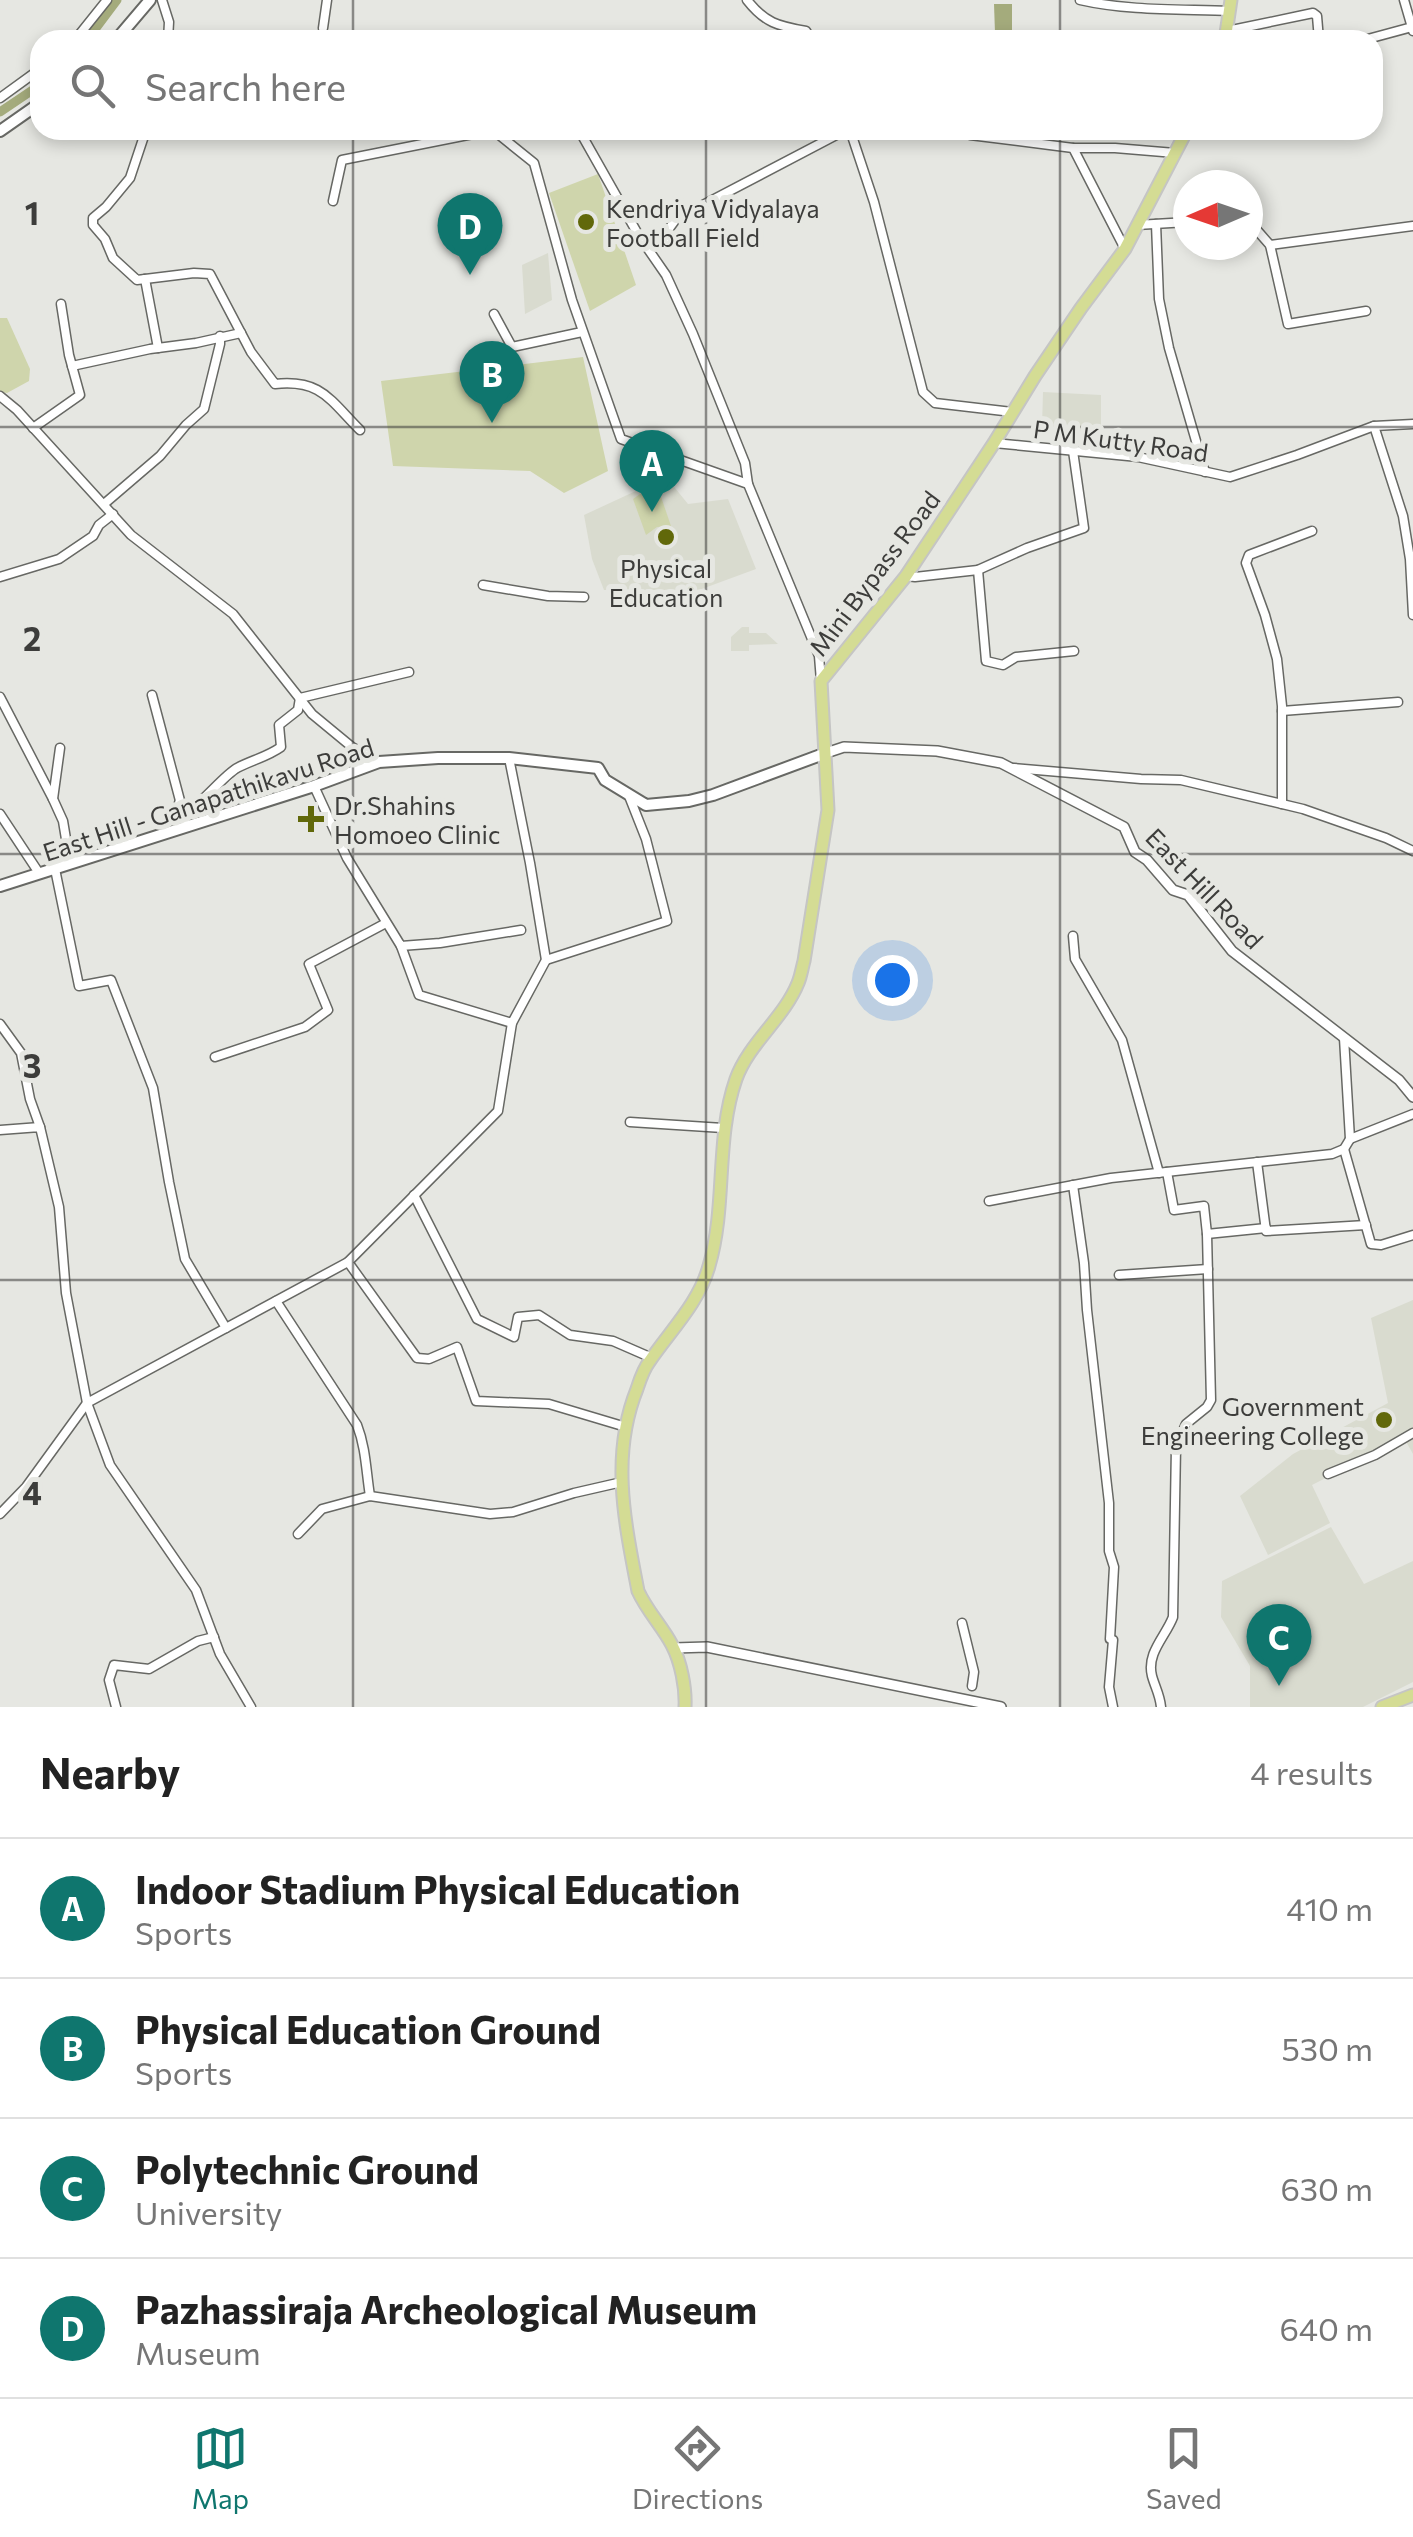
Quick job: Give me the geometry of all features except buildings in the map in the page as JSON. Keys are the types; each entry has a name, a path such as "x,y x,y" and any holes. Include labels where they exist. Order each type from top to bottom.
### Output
{"main road":[{"path":"124,30 150,0"},
{"path":"1227,30 1230,5"},
{"path":"0,130 30,110"},
{"name":"Mini Bypass Road","path":"686,1707 674,1648 638,1591 622,1482 622,1447 631,1404 646,1365 702,1286 710,1264 724,1128 737,1076 798,984 828,810 821,682 906,576 1012,412 1125,249 1182,140"},
{"name":"East Hill - Ganapathikavu Road","path":"0,886 379,762 509,758 598,768 605,780 646,806 713,795 826,753"},
{"path":"1382,1707 1413,1695"}],"street":[{"path":"82,30 107,0"},
{"path":"162,0 169,30"},
{"path":"323,28 327,0"},
{"path":"747,0 759,15 777,26 800,30"},
{"path":"1080,0 1135,8 1230,5"},
{"path":"1383,36 1412,29 1406,1"},
{"path":"1246,30 1313,13 1318,30"},
{"path":"1,95 30,76"},
{"path":"143,140 130,178 93,218 93,225 105,238 113,258 137,280 210,274 274,384 294,382 313,386 360,430"},
{"path":"333,202 342,160 443,140"},
{"path":"506,140 534,163 582,332 621,439 748,484"},
{"path":"584,140 666,275 694,334 746,463 748,484 819,656 821,682"},
{"path":"666,242 676,219 829,140"},
{"path":"852,140 874,202 923,392 935,403 1012,412"},
{"path":"1006,140 1175,153"},
{"path":"1073,148 1125,249"},
{"path":"1137,225 1173,223"},
{"path":"1156,224 1159,298 1169,348 1205,472"},
{"path":"1270,245 1413,226"},
{"path":"1263,237 1270,245 1288,324 1366,310"},
{"path":"145,280 158,348"},
{"path":"33,428 80,395 61,304"},
{"path":"494,314 512,346 582,332"},
{"path":"72,366 241,332"},
{"path":"104,504 160,456 204,409 220,336"},
{"path":"0,396 131,535 233,614 312,714 379,762"},
{"name":"P M Kutty Road","path":"994,443 1138,458 1230,477 1374,426 1413,424"},
{"path":"1374,426 1403,516 1413,615"},
{"path":"906,576 978,570 1084,528 1073,450"},
{"path":"0,577 58,560 93,536 113,514"},
{"path":"1282,804 1282,711 1277,659 1266,614 1246,563 1249,555 1312,531"},
{"path":"978,570 986,660 1004,664 1016,656 1074,651"},
{"path":"483,585 584,598"},
{"path":"300,698 409,672"},
{"path":"152,695 187,827"},
{"path":"0,697 63,821 70,862"},
{"path":"179,804 195,806 234,770 281,747 279,726 298,710 300,698"},
{"path":"1282,711 1398,702"},
{"name":"East Hill Road","path":"826,753 844,747 937,751 1001,762 1124,827 1135,852 1173,890 1188,895 1232,951 1399,1080 1413,1097"},
{"path":"53,799 60,748"},
{"path":"0,1514 26,1487 87,1404 348,1262 498,1110 512,1023 546,960 509,758"},
{"path":"1012,768 1181,780 1303,809 1413,851"},
{"path":"314,786 347,858 401,946 419,995 512,1023"},
{"path":"546,960 667,920 646,838 629,796"},
{"path":"0,814 40,873"},
{"path":"54,869 79,986 110,980 154,1088 185,1259 226,1328"},
{"path":"215,1057 305,1027 328,1010 308,964 386,923"},
{"path":"401,946 522,930"},
{"path":"1073,936 1075,959 1122,1040 1174,1210 1204,1206 1211,1400 1186,1424 1176,1447 1174,1616 1154,1650 1151,1664 1161,1707"},
{"path":"0,1024 21,1053 60,1207 66,1293 87,1404 110,1464 196,1590 220,1654 251,1707"},
{"path":"1344,1038 1350,1140"},
{"path":"988,1201 1163,1172 1332,1154 1344,1149 1350,1140 1413,1114"},
{"path":"630,1122 724,1128"},
{"path":"0,1130 40,1127"},
{"path":"1344,1149 1372,1244 1413,1235"},
{"path":"1257,1162 1266,1231 1366,1225"},
{"path":"1073,1185 1110,1502 1109,1548 1114,1567 1110,1639 1114,1640 1109,1687 1113,1707"},
{"path":"414,1196 477,1319 514,1336 518,1317 539,1315 570,1335 613,1341 652,1358"},
{"path":"1207,1234 1266,1228"},
{"path":"348,1262 417,1358 429,1358 457,1347 476,1400 549,1404 626,1427"},
{"path":"1119,1275 1208,1268"},
{"path":"276,1301 357,1425 365,1445 370,1496"},
{"path":"1328,1474 1413,1433"},
{"path":"298,1534 322,1510 370,1496 490,1514 513,1512 574,1492 622,1482"},
{"path":"962,1623 974,1672 972,1686"},
{"path":"116,1707 109,1680 114,1665 149,1669 198,1641 214,1637"},
{"path":"674,1648 707,1647 1000,1707"}],"shaded area":[{"path":"994,4 1012,4 1012,30 995,30"},
{"path":"598,174 636,285 590,311 549,193"},
{"path":"548,253 552,300 525,314 522,265"},
{"path":"0,318 7,318 30,369 29,381 7,393 0,392"},
{"path":"583,357 608,471 564,493 530,471 393,466 381,381"},
{"path":"1043,392 1101,395 1101,438 1042,427"},
{"name":"Physical Education","path":"666,477 688,504 728,499 756,569 699,590 604,590 592,559 584,515"},
{"path":"658,488 671,526 657,527 646,535 633,499"},
{"path":"742,627 749,627 749,633 766,633 778,644 749,645 749,651 731,651 731,637"},
{"name":"Government Engineering College","path":"1413,1300 1413,1454 1404,1438 1312,1485 1330,1523 1268,1555 1240,1496 1293,1454 1388,1403 1371,1318"},
{"path":"1331,1527 1364,1584 1413,1561 1413,1682 1363,1707 1250,1707 1250,1666 1221,1617 1222,1581"}],"waterway":[{"path":"94,30 117,0"},
{"path":"0,112 30,92"}],"place":[{"name":"Kendriya Vidyalaya Football Field","path":"586,222"},
{"name":"Pazhassiraja Archeological Museum","path":"470,275"},
{"name":"Physical Education Ground","path":"492,423"},
{"name":"Indoor Stadium Physical Education","path":"652,512"},
{"name":"Physical Education","path":"666,537"},
{"name":"Dr.Shahins Homoeo Clinic","path":"311,819"},
{"name":"Government Engineering College","path":"1384,1420"},
{"name":"Polytechnic Ground","path":"1279,1686"}]}
